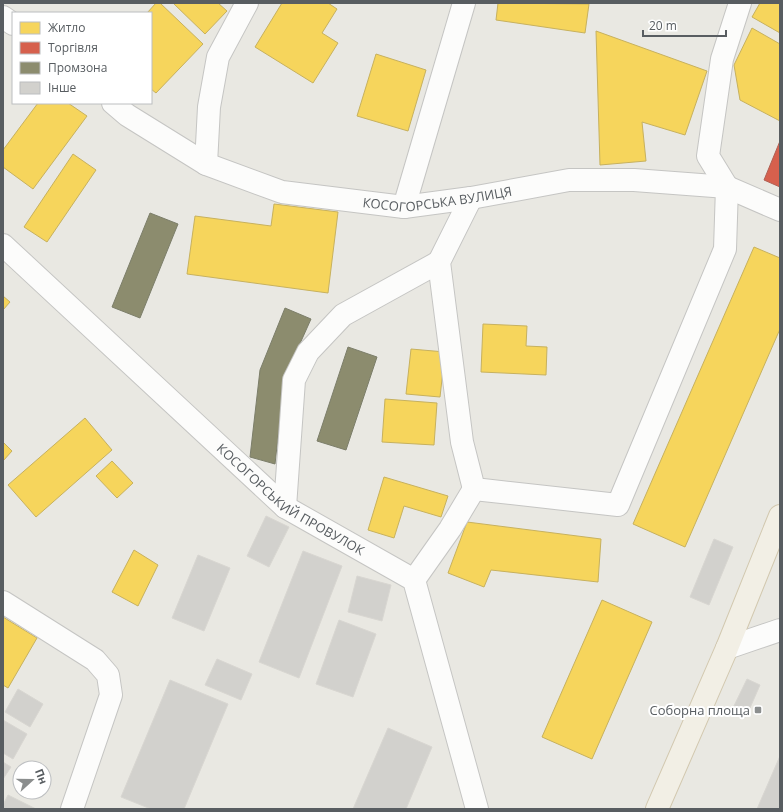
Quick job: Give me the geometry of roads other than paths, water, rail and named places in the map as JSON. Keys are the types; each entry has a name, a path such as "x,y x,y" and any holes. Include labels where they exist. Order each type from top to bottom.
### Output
{"main road":[{"path":"657,809 727,648 780,516"}],"street":[{"path":"206,164 209,107 218,56 247,3"},
{"path":"404,207 464,3"},
{"path":"474,489 618,505 725,250 727,187 708,156 722,59 740,3"},
{"path":"3,17 12,23"},
{"name":"КОСОГОРСЬКА ВУЛИЦЯ","path":"113,104 127,115 206,164 282,192 404,207 471,198 569,180 634,180 727,187 780,210"},
{"path":"471,198 439,262 462,442 474,489 450,529 414,580 477,809"},
{"name":"КОСОГОРСЬКИЙ ПРОВУЛОК","path":"3,245 285,507 414,580"},
{"path":"285,507 294,380 308,352 343,315 439,262"},
{"path":"3,602 95,660 108,675 111,695 72,809"},
{"path":"727,648 780,630"}],"place":[{"name":"Соборна площа","path":"758,710"}]}
